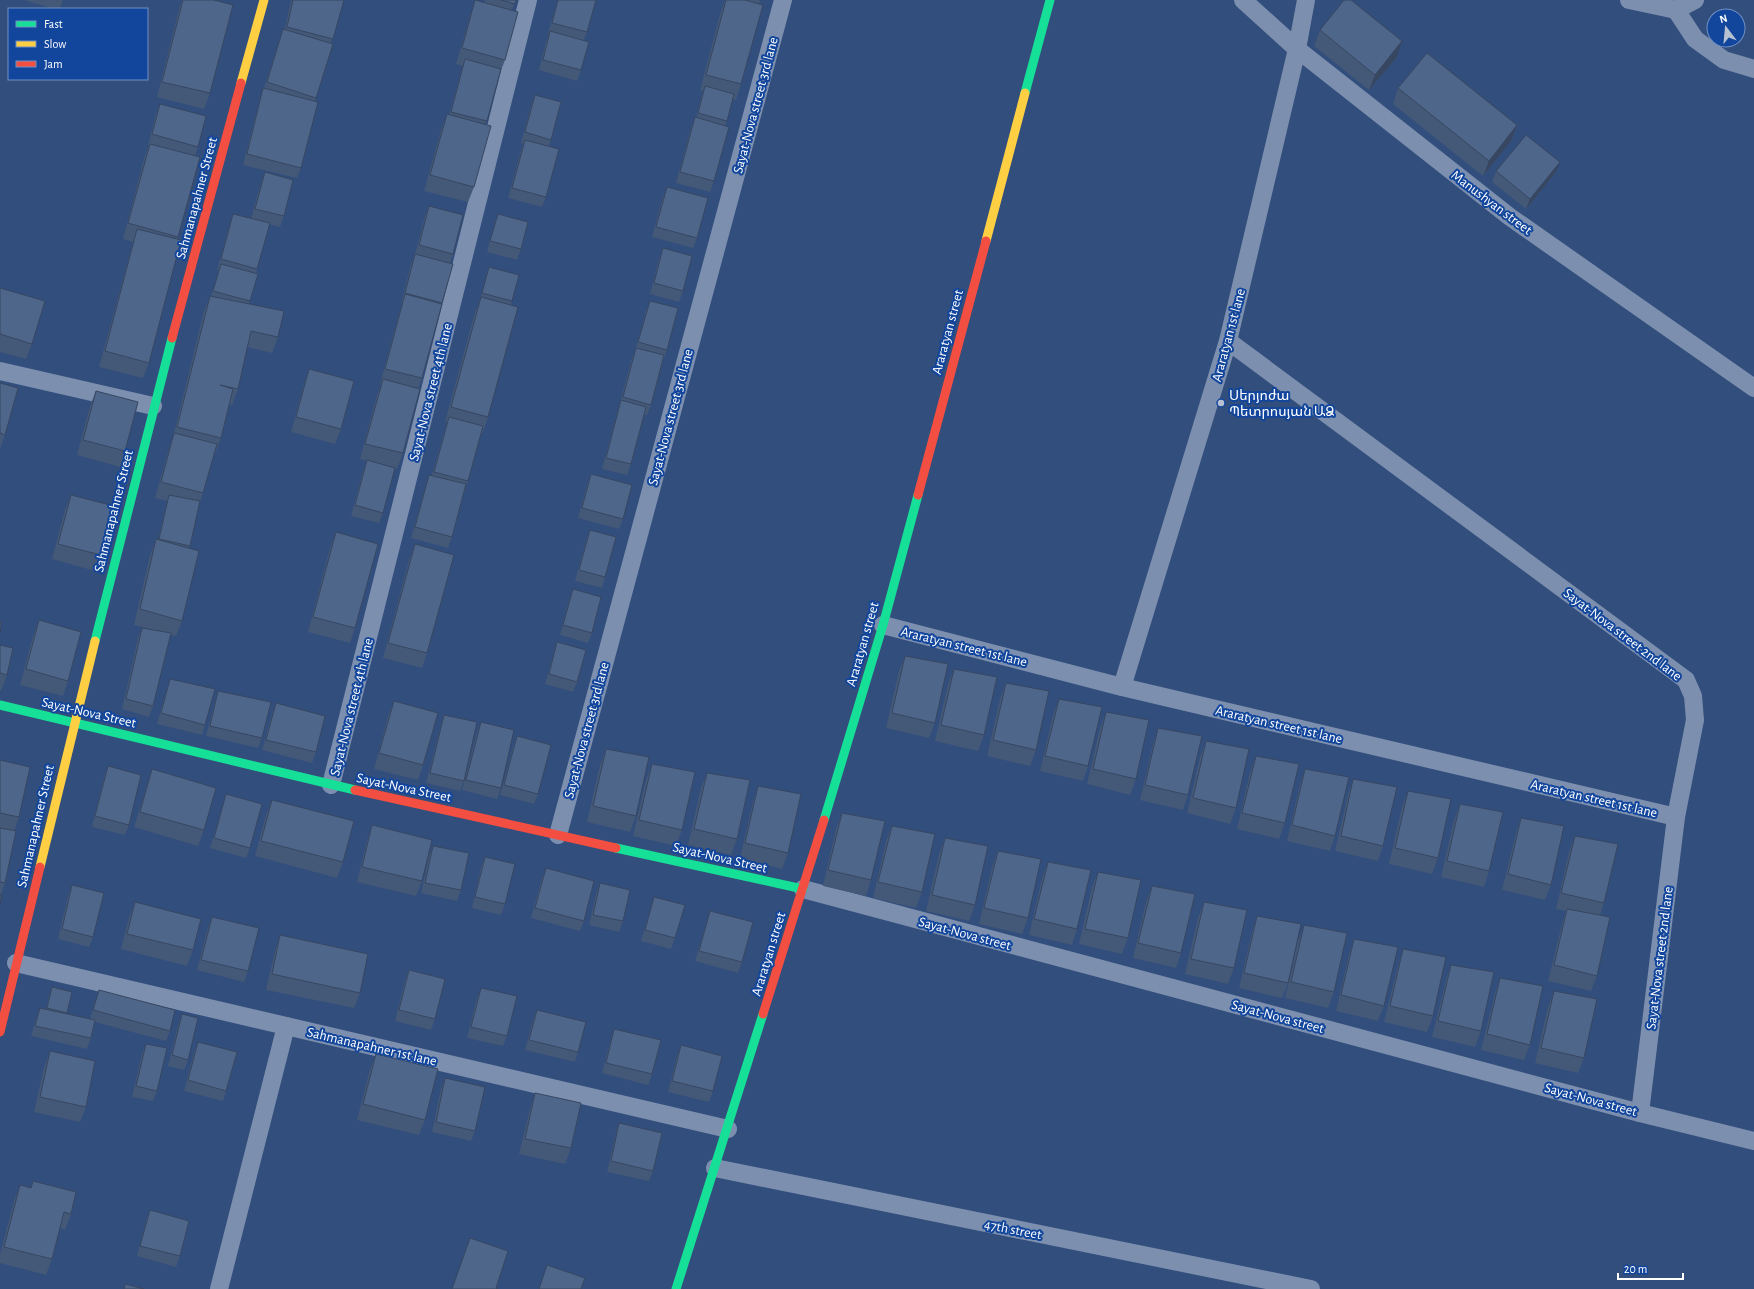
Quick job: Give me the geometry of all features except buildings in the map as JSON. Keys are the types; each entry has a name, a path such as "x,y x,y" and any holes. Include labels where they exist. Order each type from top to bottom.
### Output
{"street":[{"name":"Sahmanapahner Street","path":"0,1032 74,723 153,406 264,0"},
{"name":"Sayat-Nova street 4th lane","path":"331,785 528,0"},
{"name":"Sayat-Nova street 3rd lane","path":"558,835 783,0"},
{"name":"Araratyan street","path":"676,1289 716,1168 803,890 883,625 1050,0"},
{"name":"Manushyan street","path":"1243,0 1297,49 1510,217 1754,388"},
{"name":"Araratyan 1st lane","path":"1122,687 1228,341 1297,49 1306,0"},
{"path":"1635,1 1676,10 1695,0"},
{"path":"1676,10 1695,39 1724,60 1754,69"},
{"name":"Sayat-Nova street 2nd lane","path":"1228,341 1686,680 1693,696 1695,720 1676,817 1640,1112"},
{"path":"0,371 153,406"},
{"name":"Araratyan street 1st lane","path":"883,625 1122,687 1676,817"},
{"name":"Sayat-Nova Street","path":"0,705 331,785 803,890"},
{"name":"Sayat-Nova street","path":"803,890 1754,1141"},
{"name":"Sahmanapahner 1st lane","path":"16,964 728,1129"},
{"path":"219,1289 286,1026"},
{"name":"47th street","path":"716,1168 1311,1289"}],"traffic: fast":[{"path":"1025,93 1050,0"},
{"path":"95,641 172,338"},
{"path":"824,820 883,625 918,495"},
{"path":"0,705 355,790"},
{"path":"616,848 803,889"},
{"path":"676,1289 763,1014"}],"traffic: slow":[{"path":"241,83 264,0"},
{"path":"986,241 1025,93"},
{"path":"40,867 95,641"}],"traffic: jam":[{"path":"172,338 241,83"},
{"path":"918,495 986,241"},
{"path":"355,790 616,848"},
{"path":"763,1014 824,820"},
{"path":"0,1032 40,867"}],"place":[{"name":"Սերյոժա Պետրոսյան ԱՁ","path":"1221,403"}]}
